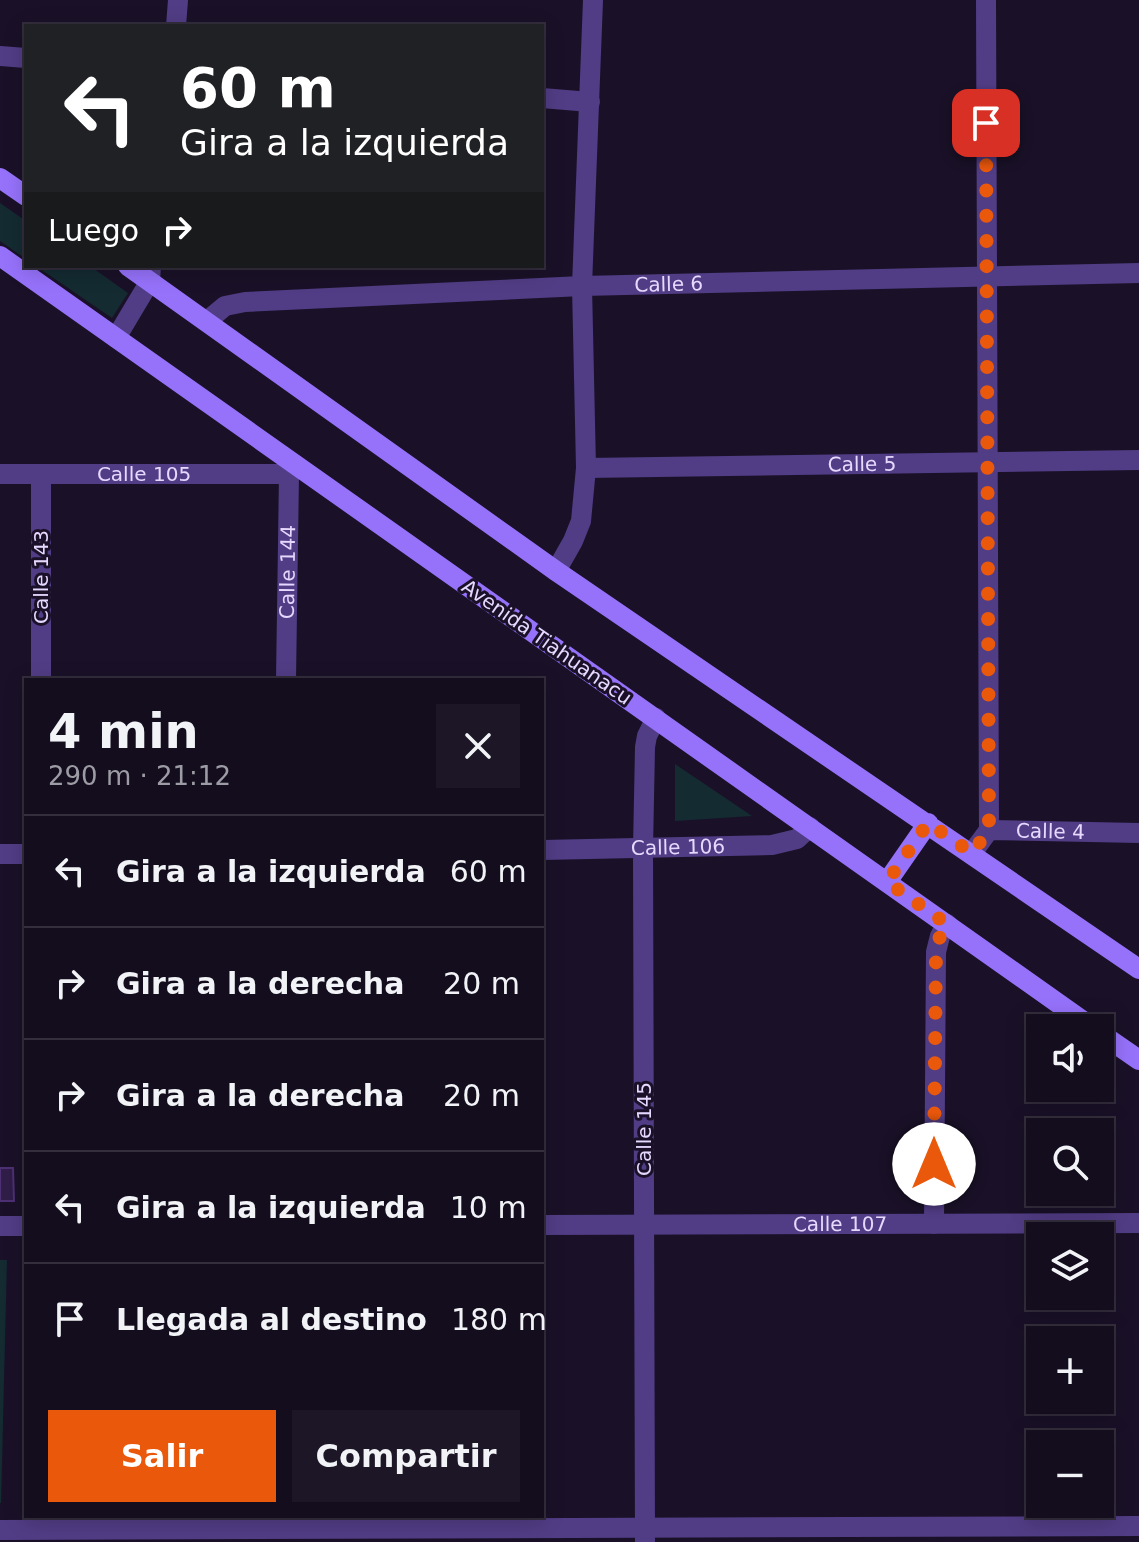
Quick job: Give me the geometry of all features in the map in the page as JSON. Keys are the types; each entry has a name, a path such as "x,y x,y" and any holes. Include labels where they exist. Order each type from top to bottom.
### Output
{"main road":[{"path":"0,178 24,195"},
{"name":"Avenida Tiahuanacu","path":"0,256 292,469 656,718 1073,1014"},
{"path":"151,274 207,321 556,571 1139,969"},
{"path":"887,882 928,823"},
{"path":"1114,1043 1139,1060"}],"street":[{"path":"176,24 178,0"},
{"path":"556,571 581,521 586,468 582,286 593,0"},
{"path":"986,0 989,830"},
{"path":"0,56 24,58"},
{"path":"544,98 590,102"},
{"name":"Calle 6","path":"207,321 225,306 245,302 582,286 1139,273"},
{"path":"116,338 151,274"},
{"name":"Calle 5","path":"586,468 1139,460"},
{"name":"Calle 105","path":"0,474 292,469"},
{"name":"Calle 144","path":"286,678 292,469"},
{"name":"Calle 143","path":"41,474 41,678"},
{"name":"Calle 145","path":"645,1535 643,849 645,747 656,718"},
{"name":"Calle 106","path":"544,850 780,844 797,839 810,827"},
{"name":"Calle 4","path":"972,853 989,830 1139,833"},
{"path":"0,854 24,854"},
{"path":"934,1224 936,952 947,924"},
{"name":"Calle 107","path":"544,1225 1139,1223"},
{"path":"0,1226 24,1226"},
{"path":"0,1530 645,1535 1139,1526"}],"shaded area":[{"path":"0,203 24,220 24,258 0,241"},
{"path":"39,268 93,268 128,293 112,318"},
{"path":"675,764 752,816 675,821"},
{"path":"0,1260 7,1260 1,1503 0,1503"}],"building":[{"path":"0,1168 13,1168 14,1201 0,1201"}],"route":[{"path":"934,1164 936,952 947,924 887,882 928,823 972,853 989,830 986,123"}]}
